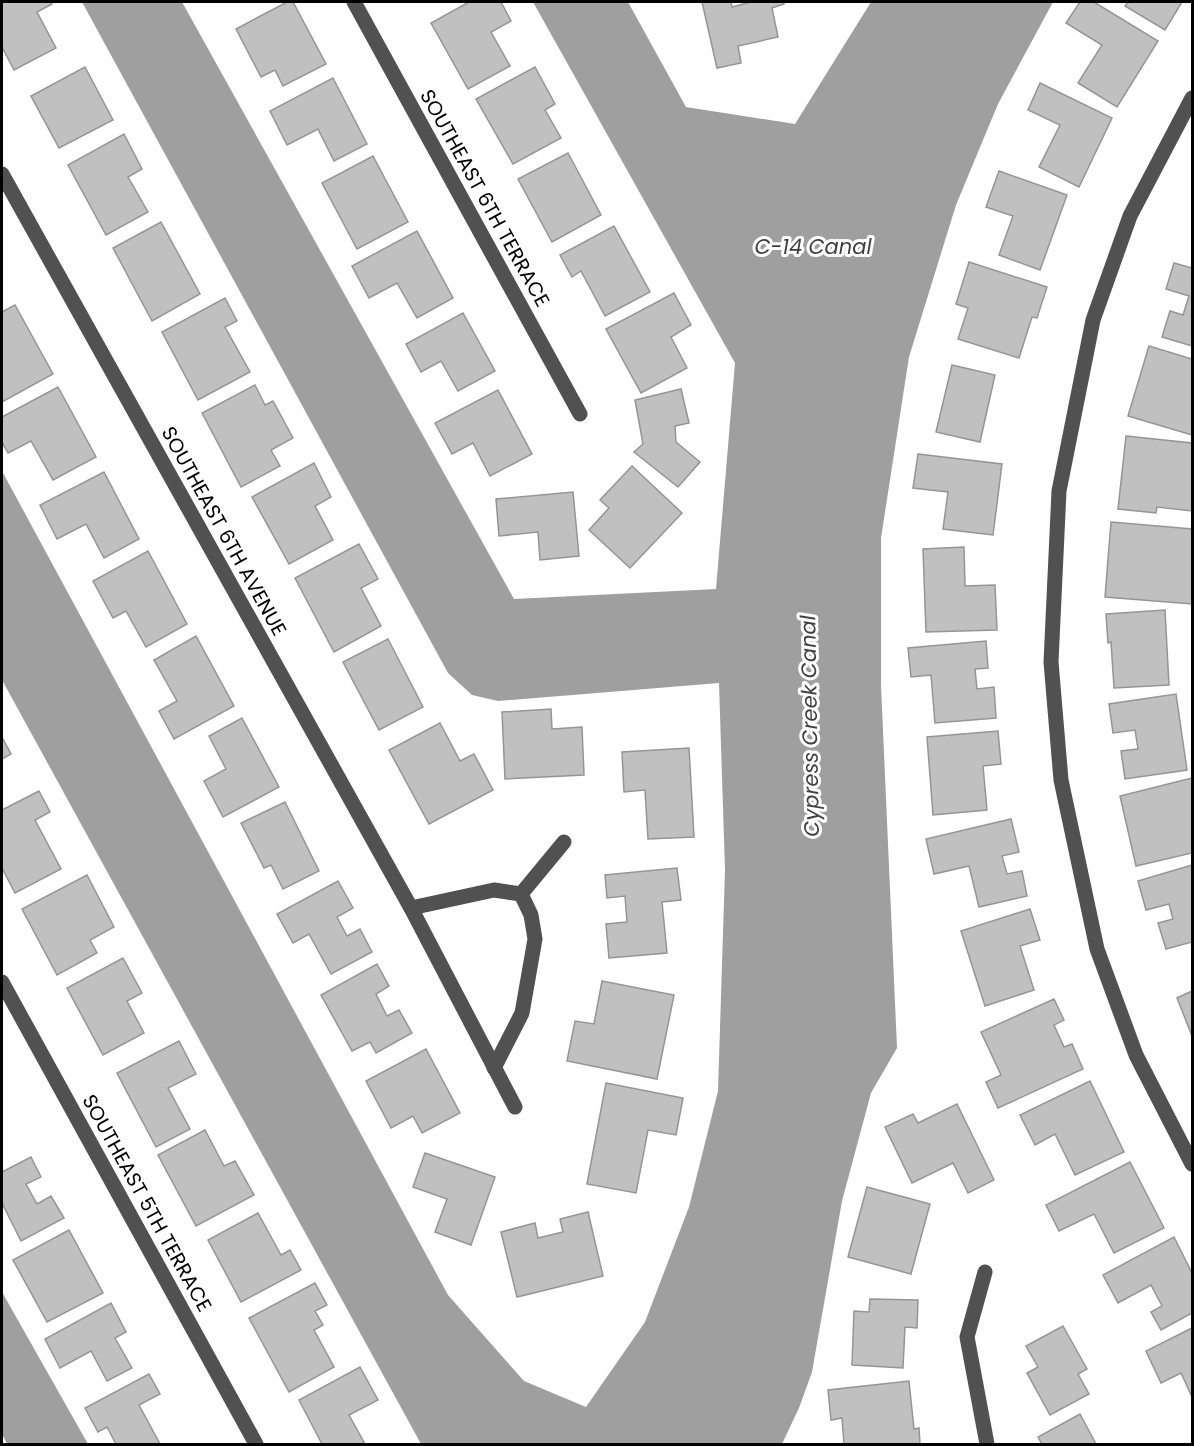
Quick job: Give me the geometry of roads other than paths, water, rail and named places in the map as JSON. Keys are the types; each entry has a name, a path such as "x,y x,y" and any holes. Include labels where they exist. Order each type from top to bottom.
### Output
{"street":[{"name":"SOUTHEAST 6TH TERRACE","path":"354,2 580,414"},
{"path":"1192,98 1130,216 1093,320 1059,491 1051,662 1061,780 1097,949 1136,1055 1192,1164"},
{"name":"SOUTHEAST 6TH AVENUE","path":"2,174 411,908 515,1107"},
{"path":"521,894 564,842"},
{"path":"411,908 494,890 521,894"},
{"path":"494,1068 522,1013 536,939 531,915 521,894"},
{"name":"SOUTHEAST 5TH TERRACE","path":"2,982 256,1444"},
{"path":"985,1272 967,1337 987,1444"}],"water":[{"path":"82,2 182,2 514,599 716,589 735,363 533,2 628,2 686,107 795,124 871,2 1053,2 998,104 956,205 909,357 881,538 881,685 897,1048 871,1093 842,1201 812,1372 799,1408 782,1444 421,1444 2,680 2,471 448,1295 524,1381 586,1407 645,1322 689,1207 718,1091 725,870 719,683 498,701 472,695 448,673"},
{"path":"2,1292 88,1444 7,1444 2,1434"}],"water label":[{"name":"C-14 Canal","path":"813,247"},
{"name":"Cypress Creek Canal","path":"810,726"}]}
